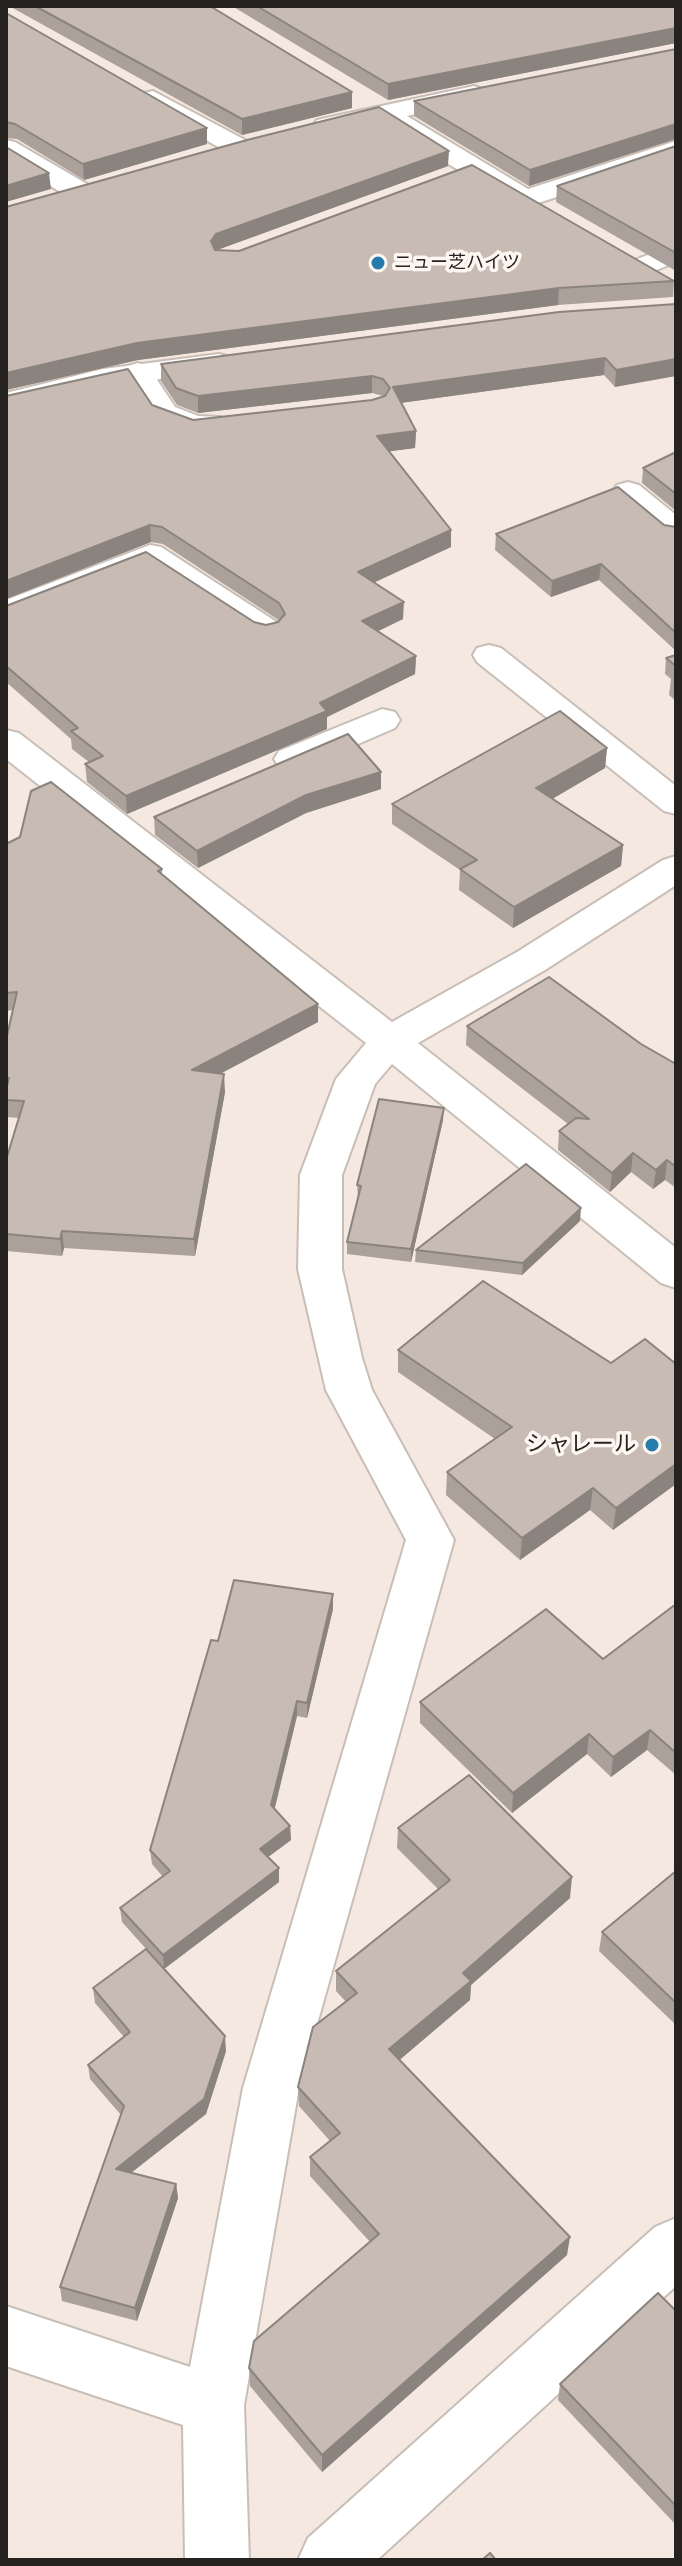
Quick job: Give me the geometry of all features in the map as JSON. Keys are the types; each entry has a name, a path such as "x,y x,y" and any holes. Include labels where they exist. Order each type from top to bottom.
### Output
{"street":[{"path":"129,85 238,147"},
{"path":"296,133 505,87"},
{"path":"355,96 552,214"},
{"path":"210,156 267,140"},
{"path":"6,148 82,193"},
{"path":"526,199 676,149"},
{"path":"51,202 110,185"},
{"path":"616,252 676,286"},
{"path":"642,267 676,252"},
{"path":"6,402 138,372 247,359"},
{"path":"628,492 676,531"},
{"path":"266,771 382,720"},
{"path":"8,747 390,1041 676,1272"},
{"path":"121,833 165,814"},
{"path":"217,2560 213,2405 271,2088 430,1540 349,1390 339,1358 320,1269 321,1175 356,1079 390,1041 531,961 676,868"},
{"path":"330,2560 676,2247"},
{"path":"6,2336 213,2405"}],"lane":[{"path":"446,179 475,168"},
{"path":"138,372 164,413 195,425 239,420"},
{"path":"6,611 150,554 267,630"},
{"path":"489,655 676,803"}],"building":[{"path":"35,6 210,6 352,92 242,119"},
{"path":"257,6 676,6 676,28 388,84"},
{"path":"6,13 207,128 83,164 15,124 6,122"},
{"path":"676,49 676,124 530,170 414,101"},
{"path":"379,107 449,151 216,234 211,241 215,250 239,251 472,165 674,281 559,288 137,343 6,373 6,207"},
{"path":"676,146 676,253 557,186"},
{"path":"6,147 49,173 6,186"},
{"path":"676,304 676,359 616,370 605,358 393,387 416,431 377,436 451,530 358,572 404,602 362,621 416,656 320,703 327,711 126,796 85,764 103,756 71,731 78,728 6,666 6,606 146,552 254,622 266,625 278,622 285,614 279,603 162,527 150,525 6,581 6,396 128,369 152,405 193,420 372,400 385,396 390,388 383,379 372,376 198,396 176,388 161,364 559,312"},
{"path":"676,452 676,494 643,468"},
{"path":"618,487 664,525 676,527 676,633 601,564 552,581 496,534"},
{"path":"676,655 676,666 666,658"},
{"path":"560,711 607,748 536,788 623,845 514,907 460,869 477,860 392,804"},
{"path":"348,734 381,772 306,795 197,851 154,817"},
{"path":"51,782 162,869 158,871 318,1004 192,1070 224,1074 194,1239 62,1231 60,1239 6,1234 6,1160 24,1101 6,1100 9,1078 6,1078 6,1040 17,992 6,993 6,844 20,837 31,791"},
{"path":"549,977 641,1044 676,1064 676,1167 667,1160 656,1170 633,1153 612,1173 559,1131 576,1118 589,1119 467,1026"},
{"path":"379,1099 444,1108 411,1249 347,1242 361,1186 357,1185"},
{"path":"526,1164 581,1208 523,1263 416,1250"},
{"path":"483,1281 611,1363 645,1339 676,1364 676,1464 616,1508 593,1488 522,1538 447,1472 512,1427 398,1350"},
{"path":"234,1580 333,1594 307,1703 297,1701 271,1805 290,1826 260,1849 279,1868 163,1955 120,1908 170,1871 150,1850 211,1640 218,1641"},
{"path":"676,1604 676,1753 650,1730 613,1757 589,1734 513,1793 420,1702 546,1609 603,1659"},
{"path":"469,1775 572,1877 463,1973 471,1981 389,2049 570,2237 322,2455 249,2368 254,2341 379,2234 310,2157 340,2133 298,2087 313,2027 357,1993 336,1971 450,1880 398,1828"},
{"path":"676,1871 676,2003 602,1932"},
{"path":"146,1949 225,2036 204,2099 116,2169 176,2184 135,2308 60,2287 124,2106 88,2065 130,2032 93,1988"},
{"path":"658,2293 676,2311 676,2506 560,2384"},
{"path":"490,2553 496,2560 482,2560"}],"place":[{"name":"ニュー芝ハイツ","path":"378,263"},
{"name":"シャレール","path":"652,1445"}]}
